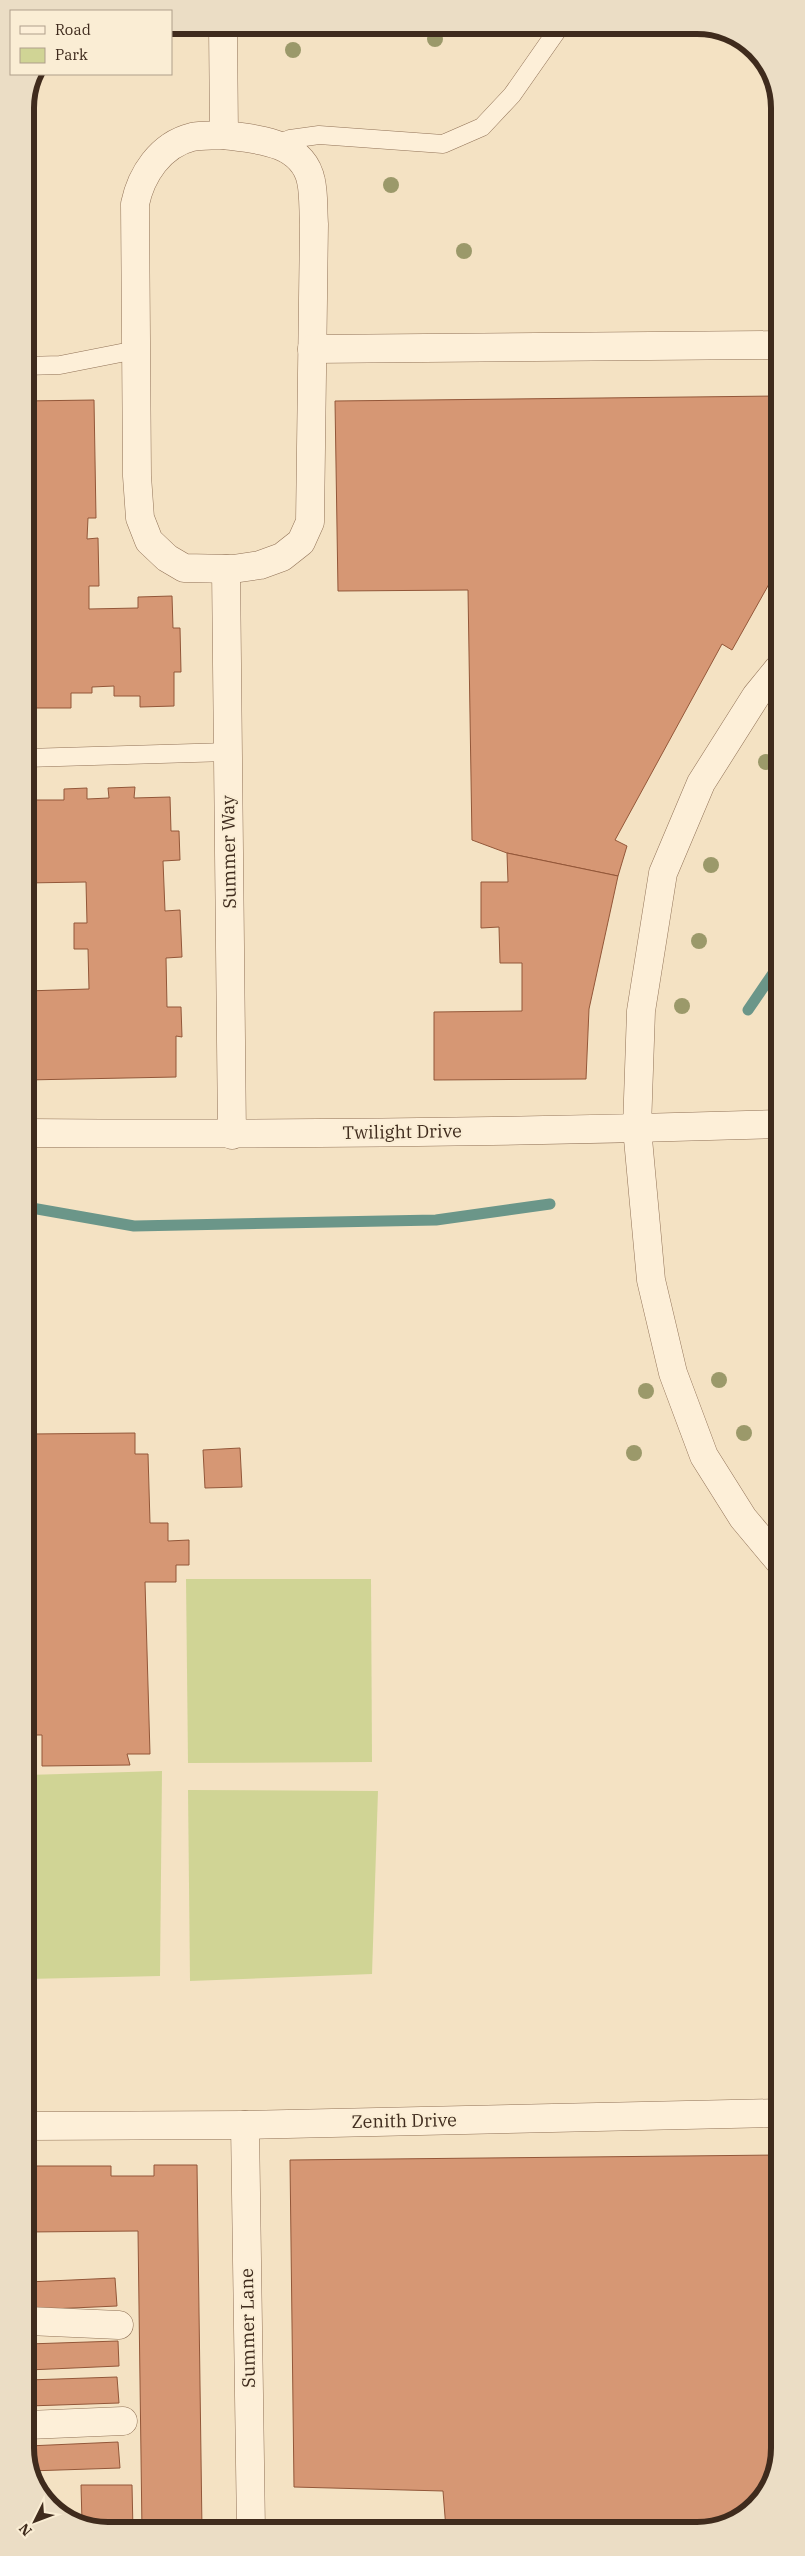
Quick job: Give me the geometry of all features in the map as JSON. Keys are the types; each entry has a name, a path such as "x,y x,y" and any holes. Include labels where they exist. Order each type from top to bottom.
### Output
{"street":[{"path":"223,34 224,135"},
{"path":"224,135 268,140 277,144 300,159 311,179 314,224 310,522 301,542 282,557 260,565 226,569 184,568 167,558 149,541 140,518 137,476 135,204 139,184 146,170 176,144 192,137 224,135"},
{"path":"312,349 771,345"},
{"name":"Summer Way","path":"226,569 232,1135"},
{"path":"771,678 756,696 701,783 663,873 641,1011 637,1128 651,1280 673,1373 704,1456 743,1518 771,1551"},
{"name":"Twilight Drive","path":"34,1133 232,1135 771,1124"},
{"name":"Zenith Drive","path":"34,2126 244,2125 771,2113"},
{"name":"Summer Lane","path":"244,2125 251,2522"},
{"path":"34,2321 119,2325"},
{"path":"34,2425 123,2421"}],"lane":[{"path":"277,144 290,139 319,135 443,144 482,127 512,95 555,34"},
{"path":"34,366 60,366 136,350"},
{"path":"34,758 228,752"}],"green space":[{"path":"186,1579 371,1579 372,1762 188,1763"},
{"path":"162,1771 160,1976 34,1979 34,1775"},
{"path":"188,1790 378,1791 372,1974 190,1981"}],"building":[{"path":"771,396 771,580 732,650 722,644 615,840 627,846 618,876 507,853 472,840 468,590 338,591 335,401"},
{"path":"94,400 96,518 88,518 87,539 98,538 99,586 89,586 89,609 138,608 138,597 172,596 173,628 180,628 181,672 174,672 174,706 140,707 140,696 114,696 114,686 92,687 92,693 71,693 71,708 34,708 34,401"},
{"path":"135,787 134,798 170,797 171,831 179,831 180,860 163,861 165,911 180,910 182,957 166,958 167,1007 181,1007 182,1037 176,1036 176,1077 34,1080 34,991 89,989 88,949 74,949 74,923 87,923 86,882 34,883 34,800 64,800 64,789 87,788 87,799 109,798 108,788"},
{"path":"507,853 618,876 589,1009 586,1079 434,1080 434,1012 522,1011 522,963 500,963 499,927 481,928 481,882 508,882"},
{"path":"135,1433 135,1454 148,1454 150,1523 168,1523 168,1541 189,1540 189,1565 176,1565 176,1582 145,1582 150,1754 127,1754 130,1765 42,1766 42,1735 34,1735 34,1434"},
{"path":"240,1448 242,1487 205,1488 203,1450"},
{"path":"771,2155 771,2458 767,2472 756,2493 750,2501 738,2510 726,2517 707,2522 445,2522 443,2491 294,2487 290,2160"},
{"path":"154,2165 197,2165 202,2522 142,2522 138,2231 34,2232 34,2166 111,2166 111,2176 154,2176"},
{"path":"115,2278 117,2306 34,2310 34,2282"},
{"path":"118,2341 119,2366 34,2370 34,2344"},
{"path":"117,2377 119,2403 34,2406 34,2380"},
{"path":"118,2442 120,2468 37,2471 34,2446"},
{"path":"81,2485 132,2485 133,2522 103,2522 82,2518"}],"waterway":[{"path":"748,1010 771,976"},
{"path":"34,1208 134,1226 436,1220 550,1204"}]}
